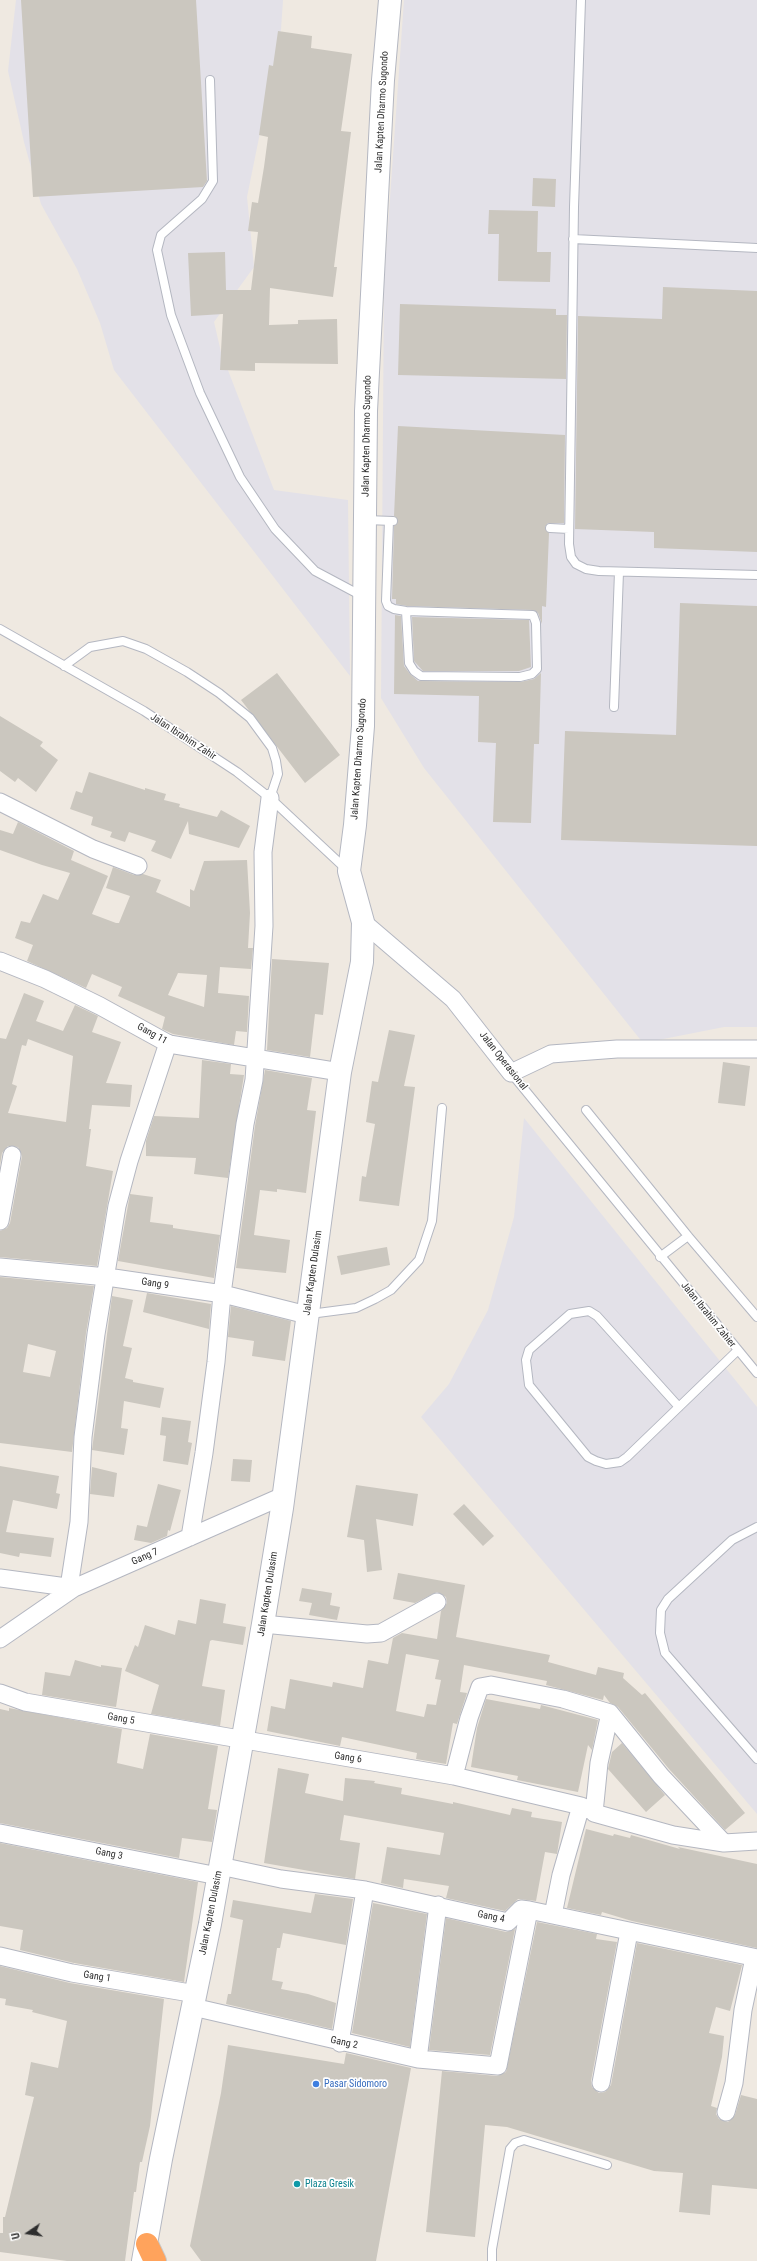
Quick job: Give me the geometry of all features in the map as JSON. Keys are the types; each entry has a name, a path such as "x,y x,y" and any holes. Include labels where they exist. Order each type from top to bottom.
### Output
{"main road":[{"name":"Jalan Kapten Dharmo Sugondo","path":"348,871 355,825 363,726 366,411 383,80 390,0"},
{"path":"348,871 363,922"},
{"name":"Jalan Kapten Dulasim","path":"148,2255 161,2159 219,1871 263,1624 283,1496 340,1072 362,962 363,922"}],"street":[{"path":"190,1537 204,1453 245,1124 254,1080 254,1059 264,926 263,852 270,798"},
{"path":"0,802 93,849 138,866"},
{"name":"Jalan Operasional","path":"363,922 453,999 511,1073"},
{"name":"Gang 11","path":"0,962 45,979 100,1006 168,1043 254,1059 340,1072"},
{"path":"0,1578 72,1588 79,1522 83,1437 96,1334 119,1199 129,1161 168,1043"},
{"path":"511,1073 551,1054 617,1049 757,1049"},
{"path":"0,1221 12,1155"},
{"name":"Gang 9","path":"0,1267 107,1276 223,1294 307,1315"},
{"name":"Gang 7","path":"0,1639 72,1588 283,1496"},
{"path":"263,1624 367,1634 381,1633 437,1602"},
{"path":"454,1776 469,1718 480,1687 484,1685 563,1699 610,1713 661,1776 724,1842"},
{"name":"Gang 5","path":"0,1693 25,1702 242,1740"},
{"path":"554,1915 561,1875 588,1809 610,1713"},
{"name":"Gang 6","path":"242,1740 454,1776 588,1809 673,1835 724,1842 757,1841"},
{"name":"Gang 3","path":"0,1833 219,1871"},
{"name":"Gang 4","path":"219,1871 365,1890 438,1905 508,1922 520,1909 529,1910"},
{"path":"340,2043 365,1890"},
{"path":"418,2059 438,1905"},
{"path":"529,1910 756,1958 743,2010 734,2083 726,2112"},
{"name":"Gang 2","path":"194,2000 340,2043 418,2059 498,2066 529,1910"},
{"path":"601,2083 628,1932"},
{"name":"Gang 1","path":"0,1956 194,2000"}],"lane":[{"path":"581,0 573,239 569,528 571,557 576,564 599,571 757,575"},
{"path":"210,80 213,181 202,198 161,235 157,250 171,315 200,393 237,470 275,529 315,571 365,598"},
{"path":"573,239 757,248"},
{"path":"366,520 391,521 386,604 394,609 406,611 533,615 536,623 537,669 532,674 520,677 421,676 414,671 409,663 406,611"},
{"path":"550,528 569,528"},
{"path":"614,708 619,572"},
{"name":"Jalan Ibrahim Zahir","path":"0,629 144,712 237,772 270,798 348,871"},
{"path":"64,666 90,646 123,641 146,648 187,672 219,693 250,718 272,748 278,774 270,798"},
{"name":"Jalan Operasional","path":"511,1073 660,1257"},
{"path":"307,1315 356,1308 375,1300 391,1290 419,1260 432,1221 442,1108"},
{"path":"586,1110 688,1236 757,1317"},
{"path":"660,1257 688,1236"},
{"name":"Jalan Ibrahim Zahier","path":"660,1257 737,1351 757,1373"},
{"path":"679,1407 597,1316 589,1311 570,1314 529,1350 526,1360 528,1385 588,1457 606,1464 620,1462 627,1457 679,1407 737,1351"},
{"path":"757,1526 732,1540 668,1599 661,1610 660,1633 665,1653 757,1759"},
{"path":"492,2261 492,2249 510,2149 515,2143 524,2140 607,2165"}],"shaded area":[{"path":"16,0 283,0 281,29 247,197 254,267 214,322 221,352 274,490 348,500 350,676 114,370 100,323 77,269 41,204 24,142 8,71"},
{"path":"404,0 757,0 757,1027 724,1027 643,1043 424,768 381,698 384,283"},
{"path":"524,1118 757,1407 757,1814 421,1417 449,1384 488,1310 514,1217"}],"building":[{"path":"21,0 196,0 207,181 203,187 33,197"},
{"path":"278,31 312,36 311,48 352,54 341,131 351,132 334,267 337,267 333,297 270,288 269,325 298,324 298,320 337,319 338,364 255,363 255,371 220,370 223,314 191,316 188,253 225,252 226,290 251,290 258,232 248,231 252,202 258,203 264,167 268,137 259,135 269,65 273,66"},
{"path":"533,178 556,179 555,207 532,206"},
{"path":"489,210 538,211 537,252 551,252 550,282 498,281 499,234 488,234"},
{"path":"663,287 757,291 757,552 654,548 654,532 575,529 578,316 662,319"},
{"path":"400,304 556,309 556,315 567,315 566,379 398,375"},
{"path":"398,426 565,435 564,523 548,523 545,527 549,533 546,607 542,606 542,624 538,613 533,610 407,606 396,604 396,599 392,599 394,526 398,521 394,516"},
{"path":"680,603 757,606 757,846 561,840 565,731 676,735"},
{"path":"395,615 401,616 404,666 418,681 520,682 534,679 541,673 539,744 534,744 531,823 493,822 496,743 478,742 479,696 394,694"},
{"path":"412,617 529,620 531,667 519,671 423,671 414,661"},
{"path":"277,673 340,755 305,783 241,700"},
{"path":"0,716 43,742 40,746 58,760 36,792 18,778 15,782 0,771"},
{"path":"89,772 145,790 145,788 166,794 164,800 180,804 179,807 217,817 221,810 250,826 239,848 189,834 188,821 171,859 151,851 156,841 129,832 125,842 110,837 112,832 91,825 93,817 70,809 76,791 82,793"},
{"path":"18,822 74,851 71,860 108,876 92,914 116,923 119,923 130,896 106,888 113,867 134,875 143,874 161,880 156,892 190,907 190,889 194,891 204,861 247,860 250,913 248,948 253,948 251,969 220,967 218,993 249,996 247,1032 236,1031 234,1045 173,1034 162,1029 165,1017 118,996 122,987 92,974 86,988 27,961 33,945 15,938 21,921 30,923 43,894 58,900 70,873 0,850 0,830 13,834","holes":["178,973 207,975 204,1007 168,995"]},
{"path":"272,959 329,963 323,1015 315,1014 310,1057 267,1050"},
{"path":"24,993 44,1001 36,1021 63,1031 75,1005 98,1016 92,1032 121,1042 106,1083 132,1085 130,1107 92,1105 89,1129 91,1129 86,1166 113,1171 97,1266 0,1257 0,1231 7,1228 10,1223 22,1156 18,1147 8,1146 2,1153 0,1165 0,1038 6,1039","holes":["28,1039 73,1056 66,1122 8,1113 17,1086 12,1084 22,1045 26,1046"]},
{"path":"389,1030 415,1035 404,1086 415,1087 399,1206 359,1201 362,1176 366,1177 375,1124 366,1122 372,1081 378,1082"},
{"path":"202,1060 231,1064 230,1074 244,1075 228,1178 194,1174 196,1158 146,1156 146,1141 154,1116 199,1118"},
{"path":"723,1062 750,1066 745,1106 718,1103"},
{"path":"265,1070 312,1078 307,1110 316,1111 306,1193 277,1189 277,1192 260,1190 254,1235 290,1240 286,1273 236,1268 255,1126"},
{"path":"130,1194 153,1197 150,1222 173,1225 173,1228 220,1235 214,1278 118,1261"},
{"path":"387,1247 390,1265 341,1275 337,1256"},
{"path":"0,1277 94,1286 86,1333 72,1452 0,1443","holes":["28,1344 56,1351 50,1377 23,1372"]},
{"path":"147,1293 211,1304 209,1329 143,1312"},
{"path":"112,1296 133,1300 123,1346 132,1348 125,1378 133,1380 133,1382 164,1388 160,1408 124,1401 121,1428 128,1429 124,1455 92,1450"},
{"path":"231,1306 291,1321 285,1361 252,1356 254,1341 228,1337"},
{"path":"162,1417 191,1421 188,1442 192,1443 188,1465 163,1461 166,1436 160,1435"},
{"path":"233,1459 252,1460 250,1482 231,1481"},
{"path":"0,1466 59,1476 56,1493 60,1494 57,1509 13,1500 6,1532 54,1538 51,1557 20,1553 19,1557 0,1553"},
{"path":"92,1467 117,1473 114,1497 90,1494"},
{"path":"158,1484 181,1490 170,1531 168,1530 167,1536 151,1543 134,1540 137,1525 147,1527"},
{"path":"356,1485 418,1494 413,1526 376,1519 382,1570 367,1572 364,1540 347,1537"},
{"path":"464,1504 494,1536 483,1546 453,1514"},
{"path":"398,1573 465,1585 456,1637 550,1655 548,1662 596,1675 598,1667 624,1673 623,1678 642,1695 645,1693 745,1813 725,1830 669,1769 618,1707 610,1703 604,1695 603,1700 546,1685 547,1681 464,1665 460,1692 467,1693 457,1724 453,1723 446,1764 416,1759 417,1753 342,1737 340,1746 267,1731 271,1706 285,1709 290,1679 332,1687 333,1682 363,1688 368,1660 388,1664 393,1638 402,1633 437,1639 441,1611 447,1603 446,1597 437,1592 415,1603 393,1599","holes":["406,1654 439,1660 435,1679 441,1680 436,1705 427,1704 424,1717 396,1711"]},
{"path":"302,1588 332,1593 330,1605 340,1607 337,1620 309,1615 312,1603 299,1601"},
{"path":"200,1599 226,1604 223,1623 246,1627 243,1645 212,1640 210,1641 202,1686 225,1690 220,1726 151,1714 159,1685 125,1671 135,1645 138,1647 145,1625 175,1635 178,1620 196,1624"},
{"path":"75,1660 101,1667 101,1665 122,1668 116,1707 42,1695 45,1672 70,1676"},
{"path":"486,1699 540,1709 541,1705 598,1720 592,1750 588,1745 578,1792 517,1780 518,1776 471,1767 477,1728"},
{"path":"9,1708 122,1729 117,1763 143,1769 150,1734 218,1746 208,1809 217,1810 212,1842 182,1838 179,1858 0,1823 0,1709 9,1711"},
{"path":"622,1743 665,1795 646,1812 608,1769 612,1752"},
{"path":"278,1768 309,1774 305,1793 343,1801 345,1778 375,1781 374,1783 402,1788 401,1794 453,1804 453,1802 510,1815 512,1808 532,1812 531,1817 562,1822 557,1854 545,1852 536,1901 518,1899 505,1911 446,1898 449,1886 404,1879 403,1888 381,1883 387,1847 440,1855 444,1833 344,1815 340,1840 360,1843 355,1879 264,1863"},
{"path":"586,1829 613,1836 614,1834 630,1838 631,1835 680,1849 678,1847 757,1864 757,1948 632,1921 602,1912 601,1915 567,1908"},
{"path":"0,1843 198,1882 184,1982 74,1963 20,1950 23,1930 0,1926"},
{"path":"315,1894 353,1899 346,1945 283,1933 280,1948 277,1948 272,1980 283,1982 281,1989 308,1994 336,2003 332,2029 226,2004 228,1994 231,1994 243,1920 230,1917 233,1900 311,1913"},
{"path":"373,1903 427,1914 410,2047 352,2033"},
{"path":"446,1918 506,1932 515,1929 490,2055 429,2050"},
{"path":"537,1922 597,1934 596,1939 617,1942 591,2081 592,2087 599,2093 605,2092 611,2085 637,1943 742,1965 730,2011 716,2007 709,2033 724,2036 722,2057 711,2106 717,2108 716,2114 719,2119 728,2122 735,2115 741,2095 757,2099 757,2189 712,2185 710,2215 679,2212 683,2173 654,2171 507,2127 485,2125 475,2237 426,2232 442,2071 497,2076 506,2072"},
{"path":"0,1966 70,1983 164,1999 150,2126 142,2162 140,2162 136,2192 134,2192 125,2261 67,2261 0,2252 0,2233 3,2233 3,2217 5,2217 34,2097 25,2095 31,2062 58,2068 67,2021 32,2012 33,2010 5,2005 6,1999 0,1998"},
{"name":"Plaza Gresik","path":"228,2045 344,2064 346,2053 411,2068 376,2261 201,2261 190,2246 221,2093"}],"place":[{"name":"Pasar Sidomoro","path":"316,2084"},
{"name":"Plaza Gresik","path":"297,2184"}]}
